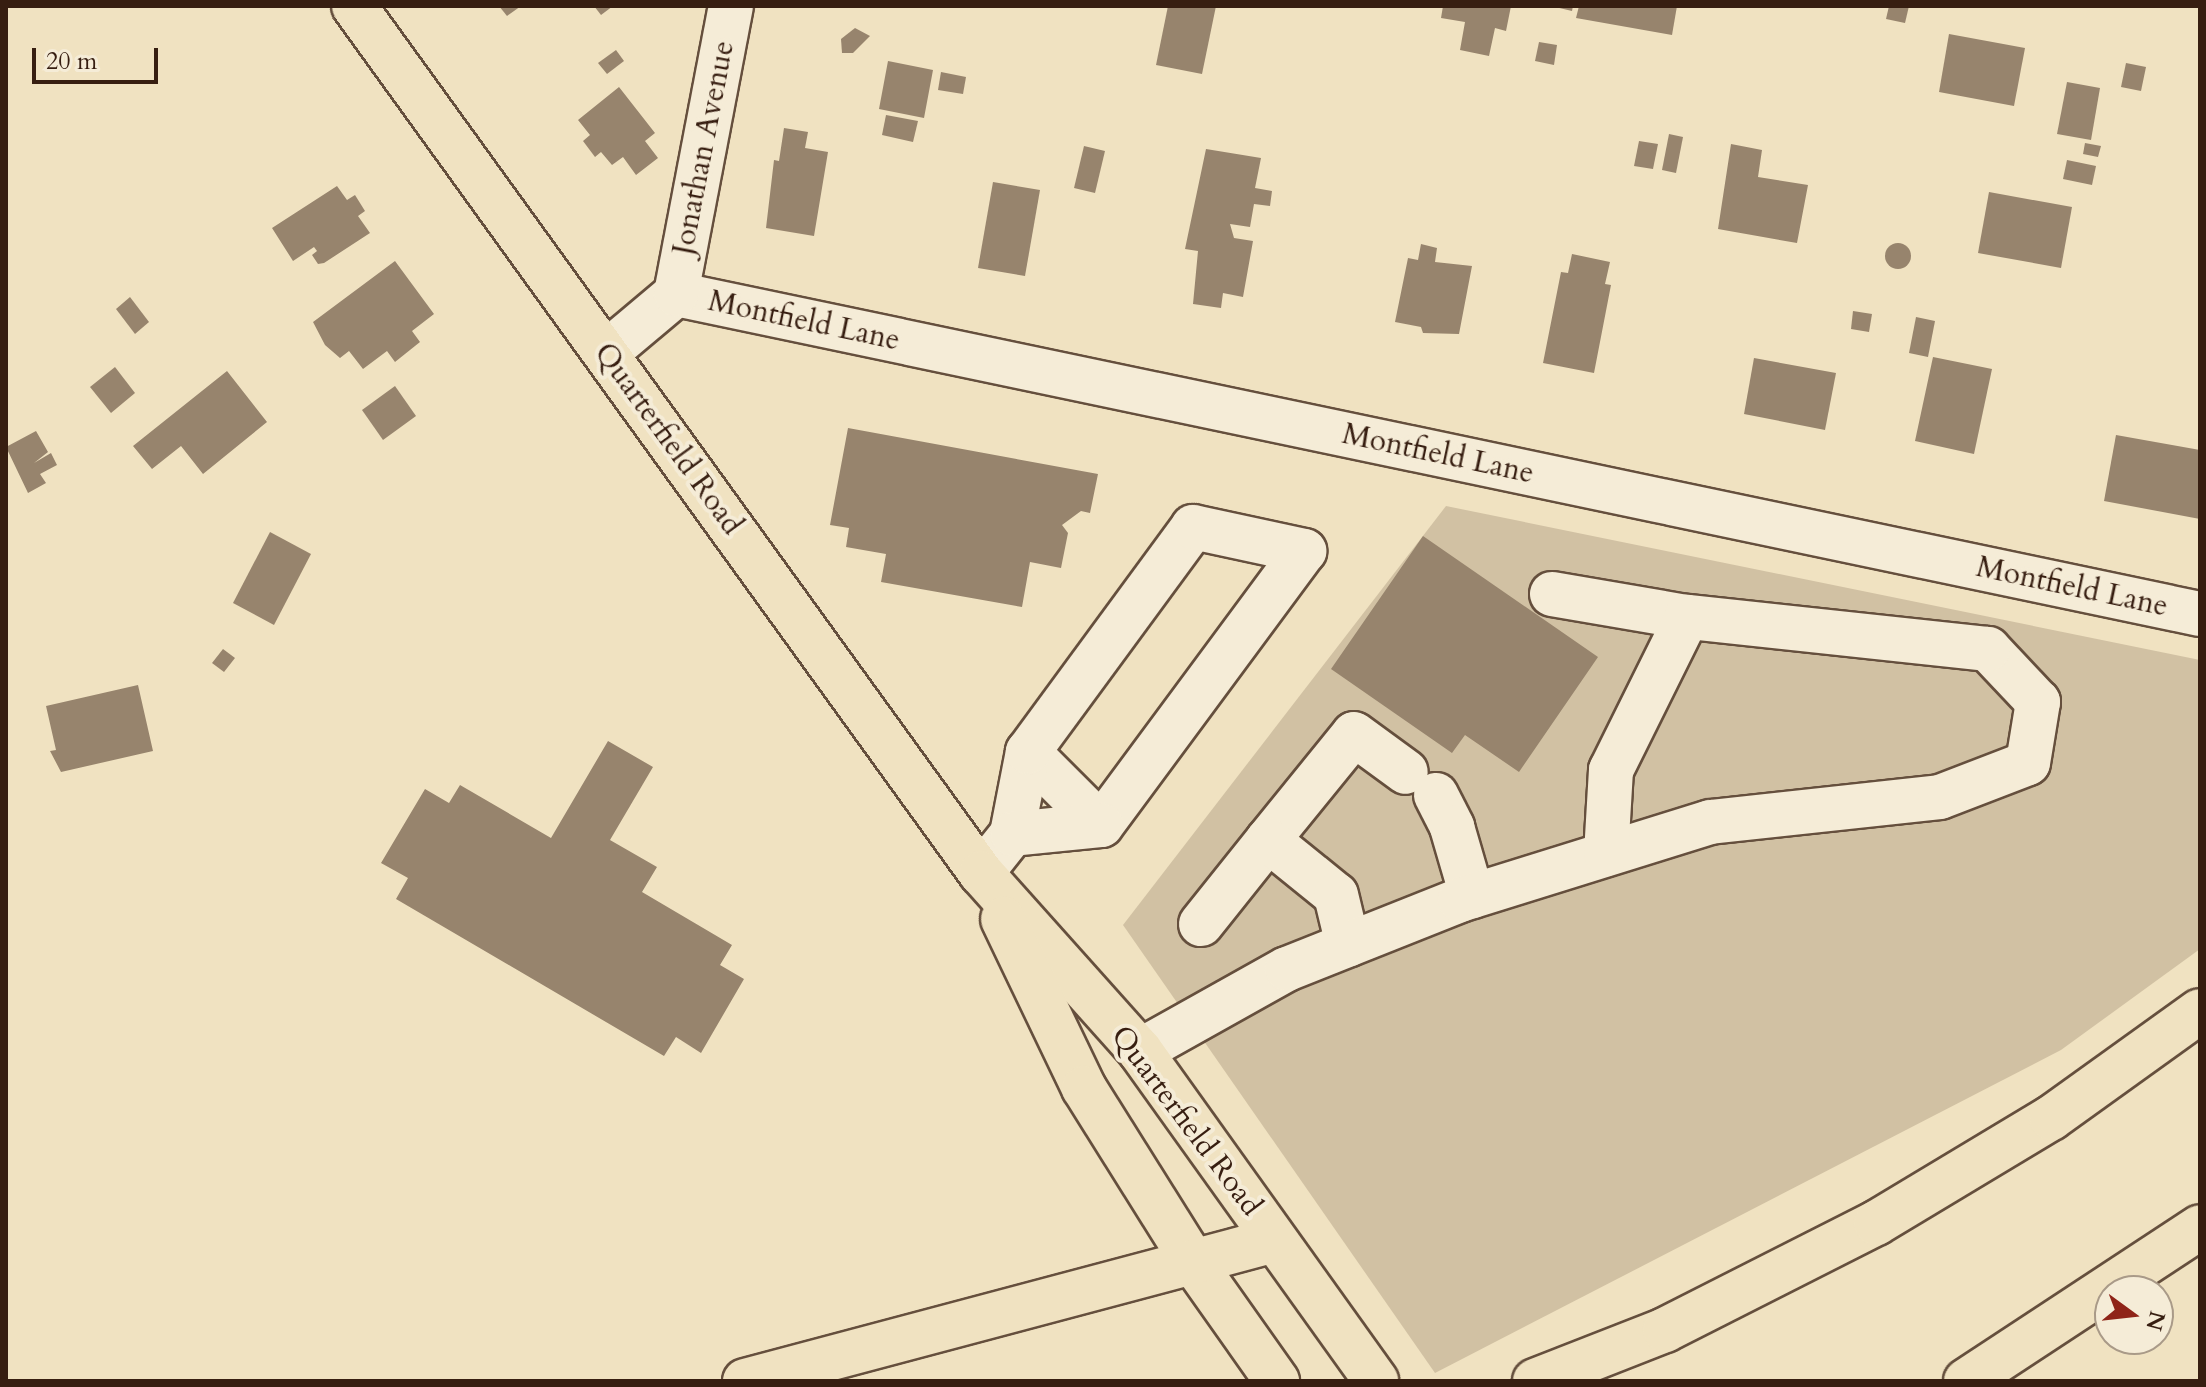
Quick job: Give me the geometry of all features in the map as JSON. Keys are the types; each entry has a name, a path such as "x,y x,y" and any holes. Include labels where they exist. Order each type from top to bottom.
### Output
{"main road":[{"name":"Quarterfield Road","path":"354,6 981,873 1140,1051 1376,1381"},
{"name":"Quarterfield Road","path":"981,873 1084,1088 1193,1262 1277,1381"},
{"path":"1535,1381 1665,1330 1876,1223 2051,1118 2200,1011"},
{"path":"1966,1381 2200,1227"},
{"path":"745,1381 1275,1240"}],"street":[{"name":"Jonathan Avenue","path":"606,353 676,294 731,6"},
{"name":"Montfield Lane","path":"676,294 2200,614"},
{"path":"981,873 1012,834 1028,752 1193,527 1304,551 1101,825 1012,834"},
{"path":"1140,1051 1287,969 1472,896 1710,822 1940,797 2028,763 2038,702 1988,649 1687,617 1552,594"},
{"path":"1606,854 1611,770 1687,617"},
{"path":"1201,924 1354,734 1421,784 1452,827 1472,896"},
{"path":"1028,752 1101,825"},
{"path":"1268,840 1336,895 1348,945"}],"shaded area":[{"path":"1446,506 2200,660 2200,949 2061,1050 1435,1373 1123,925"}],"building":[{"path":"499,6 521,6 507,16"},
{"path":"594,6 613,6 601,15"},
{"path":"1168,6 1216,6 1202,74 1156,65"},
{"path":"1443,6 1511,6 1506,31 1495,28 1489,56 1460,50 1465,22 1441,18"},
{"path":"1551,6 1573,6 1572,11"},
{"path":"1579,6 1677,6 1672,35 1576,18"},
{"path":"1889,6 1909,6 1905,23 1886,19"},
{"path":"855,28 870,36 853,53 842,53 841,39"},
{"path":"1949,34 2025,48 2014,106 1939,92"},
{"path":"1539,42 1557,45 1554,65 1535,61"},
{"path":"616,50 624,61 607,74 598,63"},
{"path":"888,61 933,70 924,118 879,109"},
{"path":"2126,63 2146,67 2141,91 2121,87"},
{"path":"941,72 966,77 963,94 938,90"},
{"path":"2067,82 2100,88 2091,140 2057,134"},
{"path":"619,87 655,133 645,141 658,158 636,175 623,157 612,165 601,152 595,157 583,141 590,135 578,120"},
{"path":"886,115 918,121 913,142 882,135"},
{"path":"784,128 808,132 805,148 828,152 814,236 766,228 774,160 779,161"},
{"path":"1669,134 1683,137 1676,173 1662,170"},
{"path":"1639,141 1658,144 1653,169 1634,166"},
{"path":"2085,143 2101,146 2098,157 2083,154"},
{"path":"1731,144 1762,150 1758,177 1808,185 1797,243 1718,229"},
{"path":"1084,146 1105,151 1095,193 1074,188"},
{"path":"1206,149 1261,158 1255,188 1272,191 1270,206 1254,204 1250,227 1230,224 1234,238 1253,241 1243,297 1223,293 1221,308 1193,304 1198,251 1185,249"},
{"path":"2067,160 2096,166 2092,185 2063,179"},
{"path":"993,182 1040,190 1025,276 978,268"},
{"path":"337,186 347,200 355,195 365,211 358,216 370,233 324,263 318,264 312,255 317,251 314,247 293,261 272,228"},
{"path":"1989,192 2072,207 2061,268 1978,253"},
{"path":"1898,243 1907,247 1911,256 1907,265 1898,269 1889,265 1885,256 1889,247"},
{"path":"1421,244 1437,248 1435,262 1472,266 1459,334 1423,333 1421,327 1395,322 1408,258 1418,260"},
{"path":"1572,254 1610,262 1605,284 1611,285 1594,373 1543,363 1561,272 1568,273"},
{"path":"395,261 434,314 412,331 420,342 395,362 387,351 363,369 349,351 340,358 325,345 313,322"},
{"path":"130,297 149,322 135,334 116,309"},
{"path":"1853,311 1872,314 1869,332 1851,329"},
{"path":"1916,317 1935,321 1928,357 1909,353"},
{"path":"1933,357 1992,369 1974,454 1915,441"},
{"path":"1754,358 1836,373 1825,430 1744,414"},
{"path":"115,367 135,393 111,413 90,387"},
{"path":"227,371 267,422 203,474 181,446 152,469 133,446"},
{"path":"395,386 416,416 383,440 362,410"},
{"path":"848,428 1098,474 1090,513 1081,511 1062,525 1068,533 1061,568 1030,562 1022,607 881,582 886,554 846,547 849,528 830,525"},
{"path":"36,431 48,452 34,463 51,453 57,465 40,474 46,483 28,493 6,447"},
{"path":"2116,435 2200,450 2200,519 2104,501"},
{"path":"270,532 311,554 274,625 233,603"},
{"path":"1423,536 1598,657 1519,772 1465,735 1452,753 1331,669"},
{"path":"223,649 235,658 224,672 212,663"},
{"path":"138,685 153,751 61,772 50,751 56,750 46,706"},
{"path":"608,741 653,767 610,840 657,867 642,892 732,945 720,965 744,979 701,1053 676,1037 664,1056 396,899 408,878 381,863 425,789 449,803 460,785 551,838"}]}
